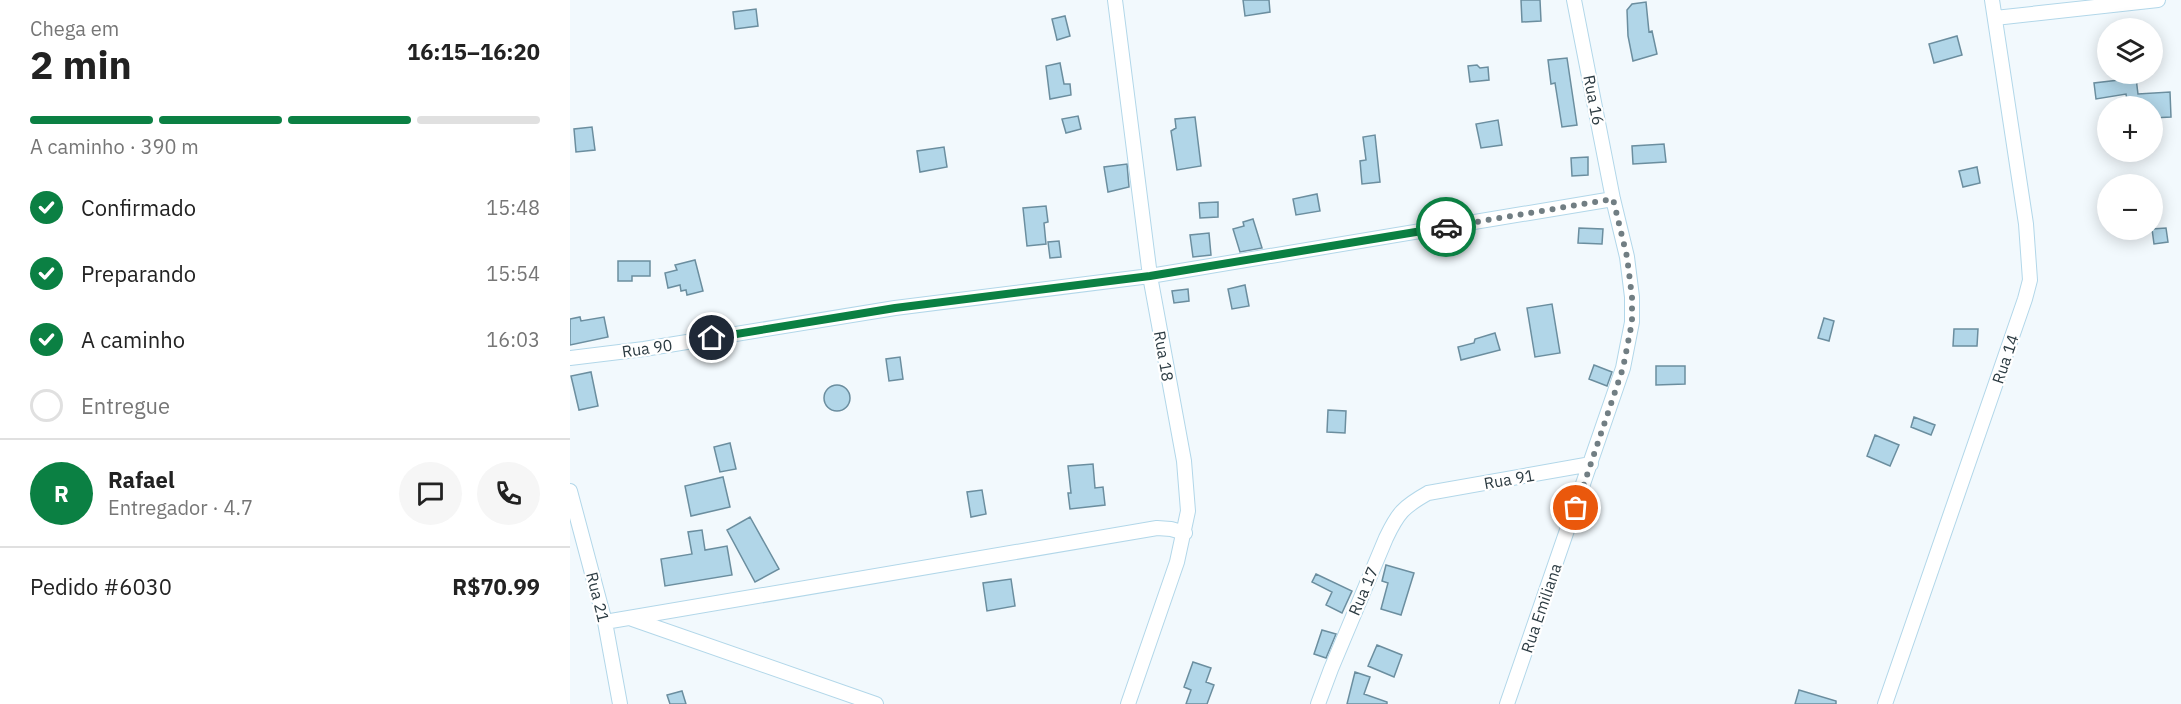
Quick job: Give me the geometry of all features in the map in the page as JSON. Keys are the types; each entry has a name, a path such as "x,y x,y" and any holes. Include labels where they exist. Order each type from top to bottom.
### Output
{"street":[{"name":"Rua 18","path":"1115,0 1150,276 1187,484 1188,511 1185,533 1128,704"},
{"name":"Rua 16","path":"1574,0 1613,199"},
{"name":"Rua 14","path":"1885,704 2030,280 2026,224 1992,0"},
{"path":"1995,18 2158,0"},
{"name":"Rua 90","path":"570,358 644,349 895,308 1150,276 1613,199"},
{"name":"Rua Emiliana","path":"1507,704 1623,368 1632,322 1632,297 1627,257 1613,199"},
{"name":"Rua 91","path":"1428,493 1591,464"},
{"name":"Rua 21","path":"570,491 605,622 620,704"},
{"name":"Rua 17","path":"1318,704 1396,518 1407,505 1428,493"},
{"path":"605,622 1157,528 1185,533"},
{"path":"630,618 876,704"}],"building":[{"path":"1243,0 1269,0 1270,12 1245,16"},
{"path":"1521,0 1540,0 1541,21 1522,22"},
{"path":"1646,2 1649,32 1652,31 1657,54 1633,61 1628,36 1627,10 1632,4"},
{"path":"756,9 758,26 735,29 733,12"},
{"path":"1065,16 1070,36 1057,40 1052,19"},
{"path":"1957,36 1962,55 1934,63 1929,44"},
{"path":"1567,58 1577,125 1562,127 1555,83 1551,84 1548,60"},
{"path":"1060,63 1064,84 1070,84 1071,95 1050,99 1046,66"},
{"path":"1477,65 1480,68 1488,67 1489,80 1470,82 1468,66"},
{"path":"2094,83 2137,84 2138,94 2170,92 2171,117 2163,117 2163,96 2126,96 2126,94 2097,96 2096,99"},
{"path":"1078,116 1081,129 1066,133 1062,119"},
{"path":"1195,117 1201,166 1177,170 1171,131 1176,128 1175,119"},
{"path":"1498,120 1502,145 1481,148 1476,124"},
{"path":"592,127 595,150 576,152 574,129"},
{"path":"1375,135 1380,182 1362,184 1360,161 1366,160 1363,137"},
{"path":"1664,144 1666,162 1633,164 1632,146"},
{"path":"944,147 947,167 920,172 917,151"},
{"path":"1588,157 1588,175 1572,176 1571,158"},
{"path":"1127,164 1129,187 1108,192 1104,167"},
{"path":"1977,167 1980,183 1963,187 1959,171"},
{"path":"1317,194 1320,211 1296,215 1293,199"},
{"path":"1218,202 1218,217 1200,218 1199,203"},
{"path":"1046,206 1048,222 1044,223 1046,244 1027,246 1023,208"},
{"path":"1253,219 1262,248 1240,252 1233,229 1244,226 1243,222"},
{"path":"1579,228 1603,229 1602,244 1578,243"},
{"path":"2163,228 2166,228 2168,242 2154,244 2153,240 2163,240"},
{"path":"1209,233 1211,255 1193,257 1190,235"},
{"path":"1059,241 1061,257 1050,258 1048,242"},
{"path":"695,260 703,291 687,295 686,290 681,291 680,285 668,288 665,273 677,270 675,265"},
{"path":"618,261 650,261 650,276 632,276 632,281 618,281"},
{"path":"1245,285 1249,306 1232,309 1228,289"},
{"path":"1188,289 1189,301 1174,303 1172,291"},
{"path":"1552,304 1560,353 1535,357 1527,308"},
{"path":"580,317 581,321 604,317 608,337 570,345 570,319"},
{"path":"1824,318 1834,321 1829,341 1818,338"},
{"path":"1954,329 1978,329 1977,346 1953,346"},
{"path":"1495,333 1500,350 1461,360 1458,347 1474,343 1475,339"},
{"path":"900,357 903,379 889,381 886,359"},
{"path":"1594,365 1612,372 1607,386 1589,379"},
{"path":"1656,366 1685,366 1685,384 1656,385"},
{"path":"591,372 598,406 579,410 571,376"},
{"path":"837,385 846,389 850,398 846,407 837,411 828,407 824,398 828,389"},
{"path":"1328,410 1346,411 1345,433 1327,432"},
{"path":"1914,417 1935,425 1931,435 1911,427"},
{"path":"1875,435 1899,445 1890,466 1867,456"},
{"path":"730,443 736,469 720,472 714,447"},
{"path":"1093,464 1095,488 1103,487 1105,505 1070,509 1068,466"},
{"path":"723,477 730,507 691,516 685,486"},
{"path":"982,490 986,514 971,517 967,492"},
{"path":"750,517 779,569 755,582 727,530"},
{"path":"702,530 705,550 727,546 732,575 665,586 661,559 692,554 688,532"},
{"path":"1386,565 1414,573 1401,615 1381,609 1388,583 1382,581"},
{"path":"1316,574 1352,591 1342,613 1326,605 1332,592 1312,582"},
{"path":"1011,579 1015,606 987,611 983,583"},
{"path":"1322,630 1336,634 1326,658 1314,654"},
{"path":"1377,645 1402,655 1394,677 1368,666"},
{"path":"1193,662 1211,668 1206,682 1214,685 1207,704 1186,704 1191,690 1184,687"},
{"path":"1355,672 1370,677 1364,694 1387,702 1387,704 1347,704"},
{"path":"1799,690 1836,701 1836,704 1795,704"},
{"path":"682,691 686,704 670,704 667,695"}],"way so far":[{"path":"1446,227 1613,199 1627,257 1632,297 1632,322 1623,368 1576,508"}],"route":[{"path":"712,338 895,308 1150,276 1446,227"}]}
